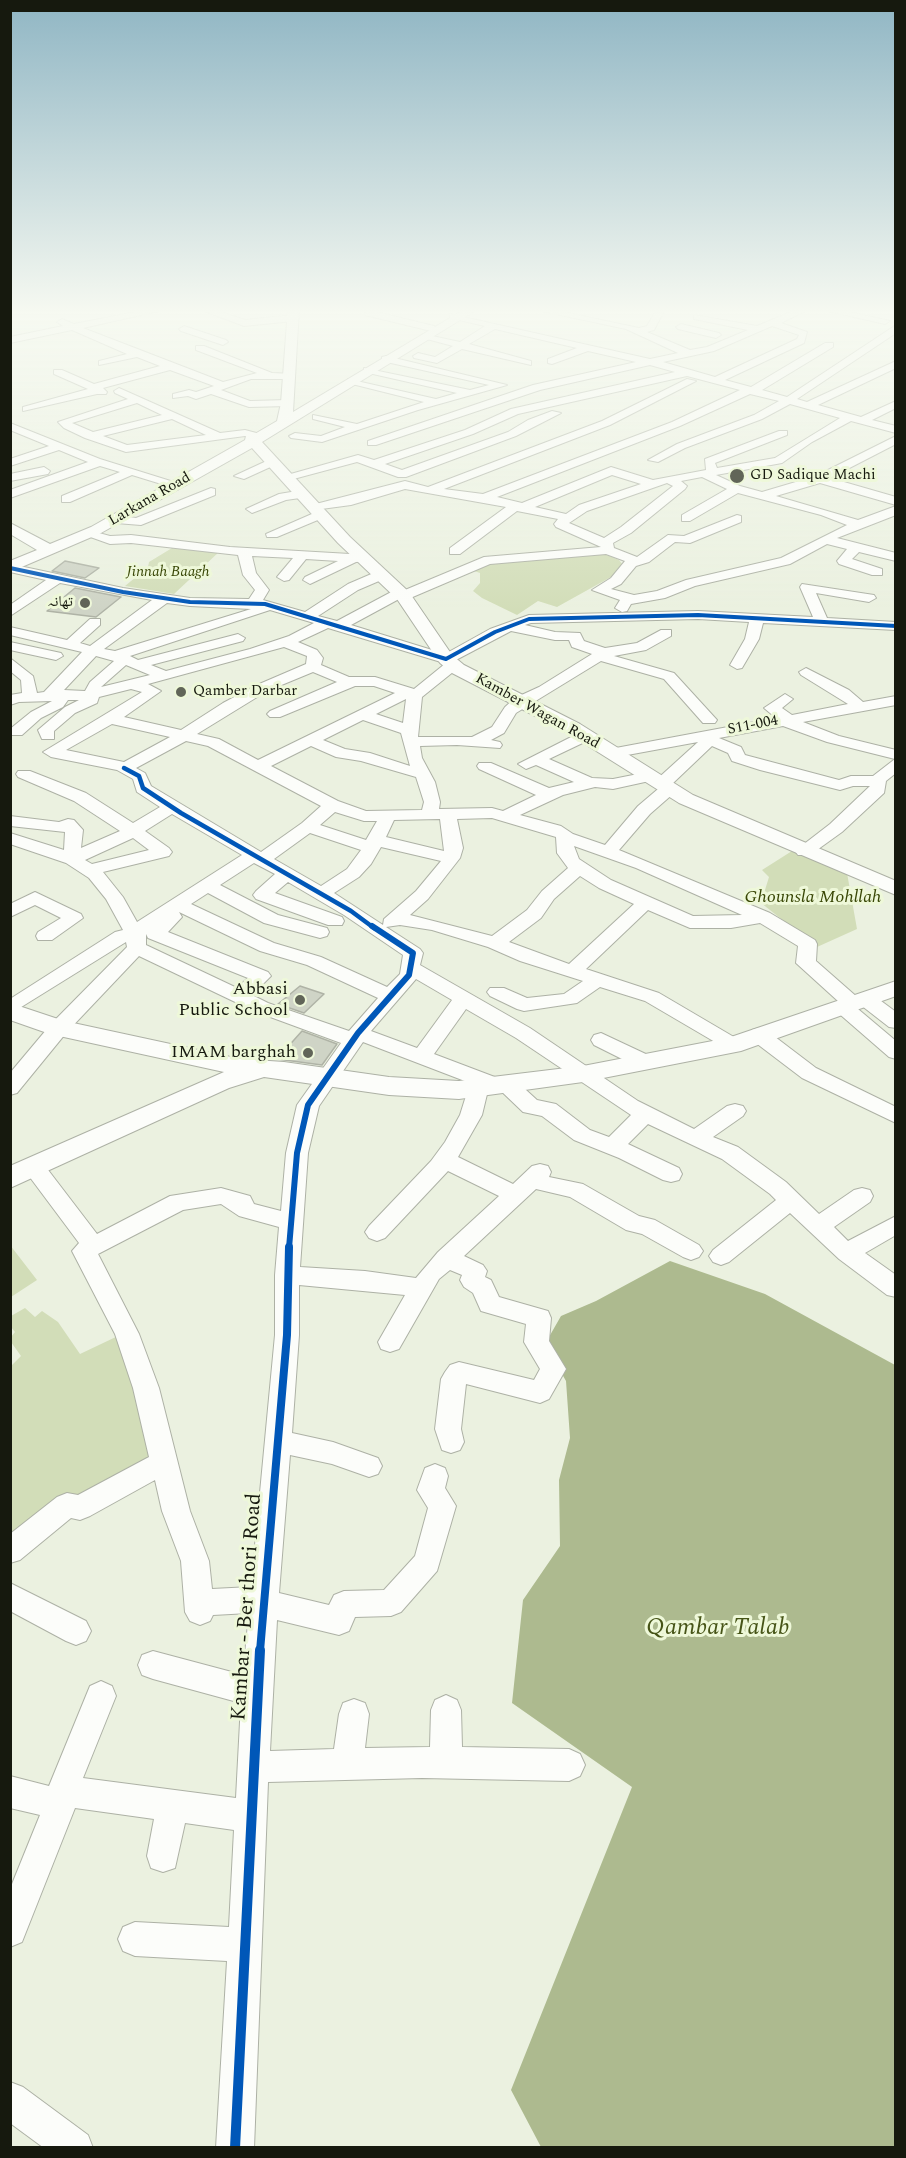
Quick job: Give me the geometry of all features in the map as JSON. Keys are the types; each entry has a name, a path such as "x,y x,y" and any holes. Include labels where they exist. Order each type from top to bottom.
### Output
{"main road":[{"path":"286,420 287,410"},
{"name":"Larkana Road","path":"10,568 116,519 302,410"},
{"name":"Larkana Road","path":"81,537 171,483 255,438"},
{"name":"Kamber Wagan Road","path":"255,438 359,558 402,595 449,662 585,736 686,800 894,888"},
{"path":"10,527 48,550"},
{"path":"10,1010 59,1028 260,1070 389,1086 459,1090 583,1074 732,1045 896,988"},
{"path":"17,1174 220,1082 260,1070"}],"street":[{"path":"54,411 58,410"},
{"path":"105,410 64,422 72,428 126,449 245,433 255,438"},
{"path":"19,441 143,410"},
{"path":"159,410 219,437"},
{"path":"286,420 303,424 297,427 358,428 414,410"},
{"path":"372,443 470,410"},
{"path":"373,464 470,432 520,410"},
{"path":"240,476 280,466 329,466 358,458 402,474 512,434 532,422 581,410"},
{"path":"592,410 614,418"},
{"path":"429,491 576,435 632,410"},
{"path":"700,410 706,411"},
{"path":"484,498 709,410"},
{"path":"644,457 681,446 770,410"},
{"path":"822,410 896,430"},
{"path":"631,563 632,560 560,524 583,508 670,479 778,461 809,440 881,410"},
{"path":"295,436 316,440 339,427 380,411"},
{"path":"10,463 92,435 172,416"},
{"path":"746,421 809,440"},
{"path":"72,451 188,423"},
{"path":"10,426 99,462 143,468 171,483"},
{"path":"705,474 709,461 783,433"},
{"path":"576,435 705,474 732,487 857,524"},
{"path":"764,495 820,479 896,438"},
{"path":"879,448 896,452"},
{"path":"10,478 35,474 84,456"},
{"path":"10,494 99,462"},
{"path":"329,466 348,474"},
{"path":"66,499 143,468"},
{"path":"489,560 455,551 518,507 611,471 653,484"},
{"path":"686,518 732,487 770,471"},
{"path":"90,695 285,642 332,625 370,607 442,581 467,567 489,560 605,546 681,486 670,479"},
{"path":"820,479 896,501"},
{"path":"252,509 283,498 313,505 351,501 405,485 429,491 484,498 568,518"},
{"path":"116,519 137,522 211,492"},
{"path":"615,497 652,510"},
{"path":"272,534 313,505"},
{"path":"617,616 626,601 660,595 691,583 784,561 857,524 893,514"},
{"path":"630,527 685,540 737,519"},
{"path":"81,537 110,540 131,539 244,552 359,558"},
{"path":"632,599 599,590 616,581 631,563 644,559 673,538"},
{"path":"824,539 896,557"},
{"path":"856,547 844,561 877,572"},
{"path":"244,552 249,575 255,578 262,590 253,604"},
{"path":"284,577 303,554"},
{"path":"310,580 359,558"},
{"path":"10,568 56,579 164,598 273,606 449,662"},
{"path":"306,617 353,587 381,575"},
{"path":"10,612 56,579"},
{"path":"822,623 807,587 868,598"},
{"path":"48,736 46,730 61,695 94,650 164,598"},
{"path":"204,602 205,610 255,652"},
{"path":"10,662 32,686 61,695 92,700 90,695 95,685 127,660 179,636 273,606"},
{"path":"256,767 360,714 410,694 449,662 511,626 530,620 617,616 757,618 896,626"},
{"path":"737,665 752,639 757,618"},
{"path":"71,644 95,622"},
{"path":"511,626 555,636 575,636 577,645 669,676 709,720"},
{"path":"10,631 94,650 127,660 163,675"},
{"path":"477,741 498,730 510,710 521,702 601,654 641,647 666,633"},
{"path":"179,636 194,649"},
{"path":"127,660 194,649 238,638"},
{"path":"285,642 312,652 316,658 313,667"},
{"path":"10,646 56,656 32,686 11,700"},
{"path":"131,684 153,691 111,719 51,752 126,767 184,735 240,699 313,667 353,681 375,682 410,694 416,699 410,735 414,758 423,774 437,813 450,822 454,848 451,858 422,896 398,919 380,930"},
{"path":"806,672 844,693 859,706"},
{"path":"240,699 277,713 353,681"},
{"path":"32,686 61,695"},
{"path":"16,732 61,695"},
{"path":"785,699 772,708 786,720 833,739 896,755"},
{"name":"S11-004","path":"612,753 896,700"},
{"path":"360,714 410,735 477,741 494,745"},
{"path":"111,719 213,742 256,767 313,793 332,806 364,816 437,813 507,815 555,830 567,838 608,852 763,916 807,944 806,963 854,1003 896,1052"},
{"path":"585,736 531,762 590,783 659,784"},
{"path":"608,852 644,810 659,784 687,764 706,737 735,750 738,758 840,785 851,781 878,781 896,764"},
{"path":"310,740 342,754 364,756 390,766 423,774"},
{"path":"485,766 550,795"},
{"path":"126,767 124,768 139,776 143,782 143,788 172,807 351,910 413,953 411,968 523,1033 645,1114 695,1139 730,1153 791,1200 847,1253 896,1288"},
{"path":"24,774 63,788 119,820 116,822 134,830 163,852 89,870"},
{"path":"804,851 836,828 872,795 878,789 878,781"},
{"path":"507,815 550,795 590,783"},
{"path":"10,1088 136,940 207,885 308,827 332,806"},
{"path":"72,859 134,830 172,807"},
{"path":"322,893 353,873 365,860 388,816"},
{"path":"11,823 62,828 68,824 74,830 72,859"},
{"path":"11,823 89,870 114,897 136,940"},
{"path":"308,827 372,843 451,858"},
{"path":"567,838 566,853 579,867 605,884 690,922 731,922 763,916"},
{"path":"495,943 534,914 548,895 579,867"},
{"path":"287,873 262,895 327,926"},
{"path":"207,885 271,919 327,926"},
{"path":"10,912 35,897 74,918 45,936"},
{"path":"573,971 646,902"},
{"path":"180,906 293,956 314,961 390,996"},
{"path":"180,906 154,934 261,976 239,997"},
{"path":"293,956 327,926 351,910"},
{"path":"178,943 205,919"},
{"path":"398,919 434,925 495,943 652,997 732,1045"},
{"path":"10,1010 122,936 136,940 239,997 356,1037 423,1056 494,1085 531,1107 548,1109 582,1135 670,1174"},
{"name":"Kambar - Ber thori Road","path":"235,2148 257,1693 287,1335 287,1275 297,1153 308,1105 356,1037 409,975 411,968"},
{"path":"497,992 525,1005 543,1003 570,999 599,979"},
{"path":"423,1056 432,1039 441,1033 451,1014 464,999"},
{"path":"854,1003 896,1022"},
{"path":"759,1035 809,1072 896,1116"},
{"path":"601,1040 643,1061"},
{"path":"377,1233 444,1160 471,1115 494,1085"},
{"path":"695,1139 735,1112"},
{"path":"612,1147 645,1114"},
{"path":"444,1160 553,1187 575,1190 634,1224 647,1226 691,1251"},
{"path":"17,1174 94,1246"},
{"path":"390,1342 420,1288 446,1258 529,1181"},
{"path":"291,1221 247,1210 236,1201 221,1196 178,1202 84,1251 127,1334 146,1388 176,1511 195,1561 200,1608 264,1601 339,1621 344,1604 392,1603 427,1562 442,1506 431,1490 435,1476"},
{"path":"817,1227 862,1196"},
{"path":"722,1256 791,1200"},
{"path":"847,1253 896,1224"},
{"path":"446,1258 475,1271 472,1280 482,1287 490,1304 538,1318 536,1341 553,1368 540,1392 459,1372 454,1379 451,1398 448,1430 451,1442"},
{"path":"287,1275 365,1280 420,1288"},
{"path":"278,1441 333,1453 369,1466"},
{"path":"10,1551 67,1504 80,1508 164,1462"},
{"path":"10,1596 76,1631"},
{"path":"153,1665 257,1693"},
{"path":"10,1930 20,1882 61,1798 101,1696"},
{"path":"446,1710 446,1763"},
{"path":"348,1764 354,1714"},
{"path":"253,1767 446,1763 569,1765"},
{"path":"10,1792 172,1806 251,1816"},
{"path":"163,1856 172,1806"},
{"path":"135,1939 245,1946"},
{"path":"10,2100 75,2148"}],"green space":[{"name":"Jinnah Baagh","path":"172,548 219,552 174,594 125,586 148,567 149,562"},
{"path":"605,554 619,560 623,565 611,577 557,607 538,601 517,615 482,598 473,591 480,583 480,573 471,570 494,563"},
{"name":"Ghounsla Mohllah","path":"792,851 847,873 857,929 817,947 761,903 769,877 762,870"},
{"path":"10,1245 37,1280 11,1297 10,1297"},
{"path":"25,1308 35,1317 42,1311 58,1322 80,1354 120,1335 153,1461 11,1546 11,1366 21,1356 11,1342 11,1337 15,1332 11,1327 11,1316"}],"water":[{"name":"Qambar Talab","path":"670,1261 765,1294 895,1365 895,2147 541,2147 511,2090 632,1787 512,1703 523,1600 560,1546 559,1480 570,1438 566,1381 545,1344 561,1316 596,1301"}],"building":[{"path":"65,561 99,568 85,578 52,571"},
{"name":"تھانہ","path":"75,588 121,597 96,617 47,611"},
{"name":"Abbasi Public School","path":"300,986 324,994 304,1013 278,1004"},
{"name":"IMAM barghah","path":"302,1031 337,1044 322,1065 277,1059"}],"cycle path":[{"path":"10,568 123,592 190,602 265,604 446,659 495,632 529,619 698,615 896,626"},
{"path":"124,768 139,776 143,782 143,788 181,813 351,911 413,953 409,975 358,1033 308,1105 297,1153 287,1275 287,1335 257,1688 235,2148"}],"place":[{"name":"GD Sadique Machi","path":"737,476"},
{"name":"تھانہ","path":"85,603"},
{"name":"Qamber Darbar","path":"181,692"},
{"name":"Abbasi Public School","path":"300,1000"},
{"name":"IMAM barghah","path":"308,1053"}]}
